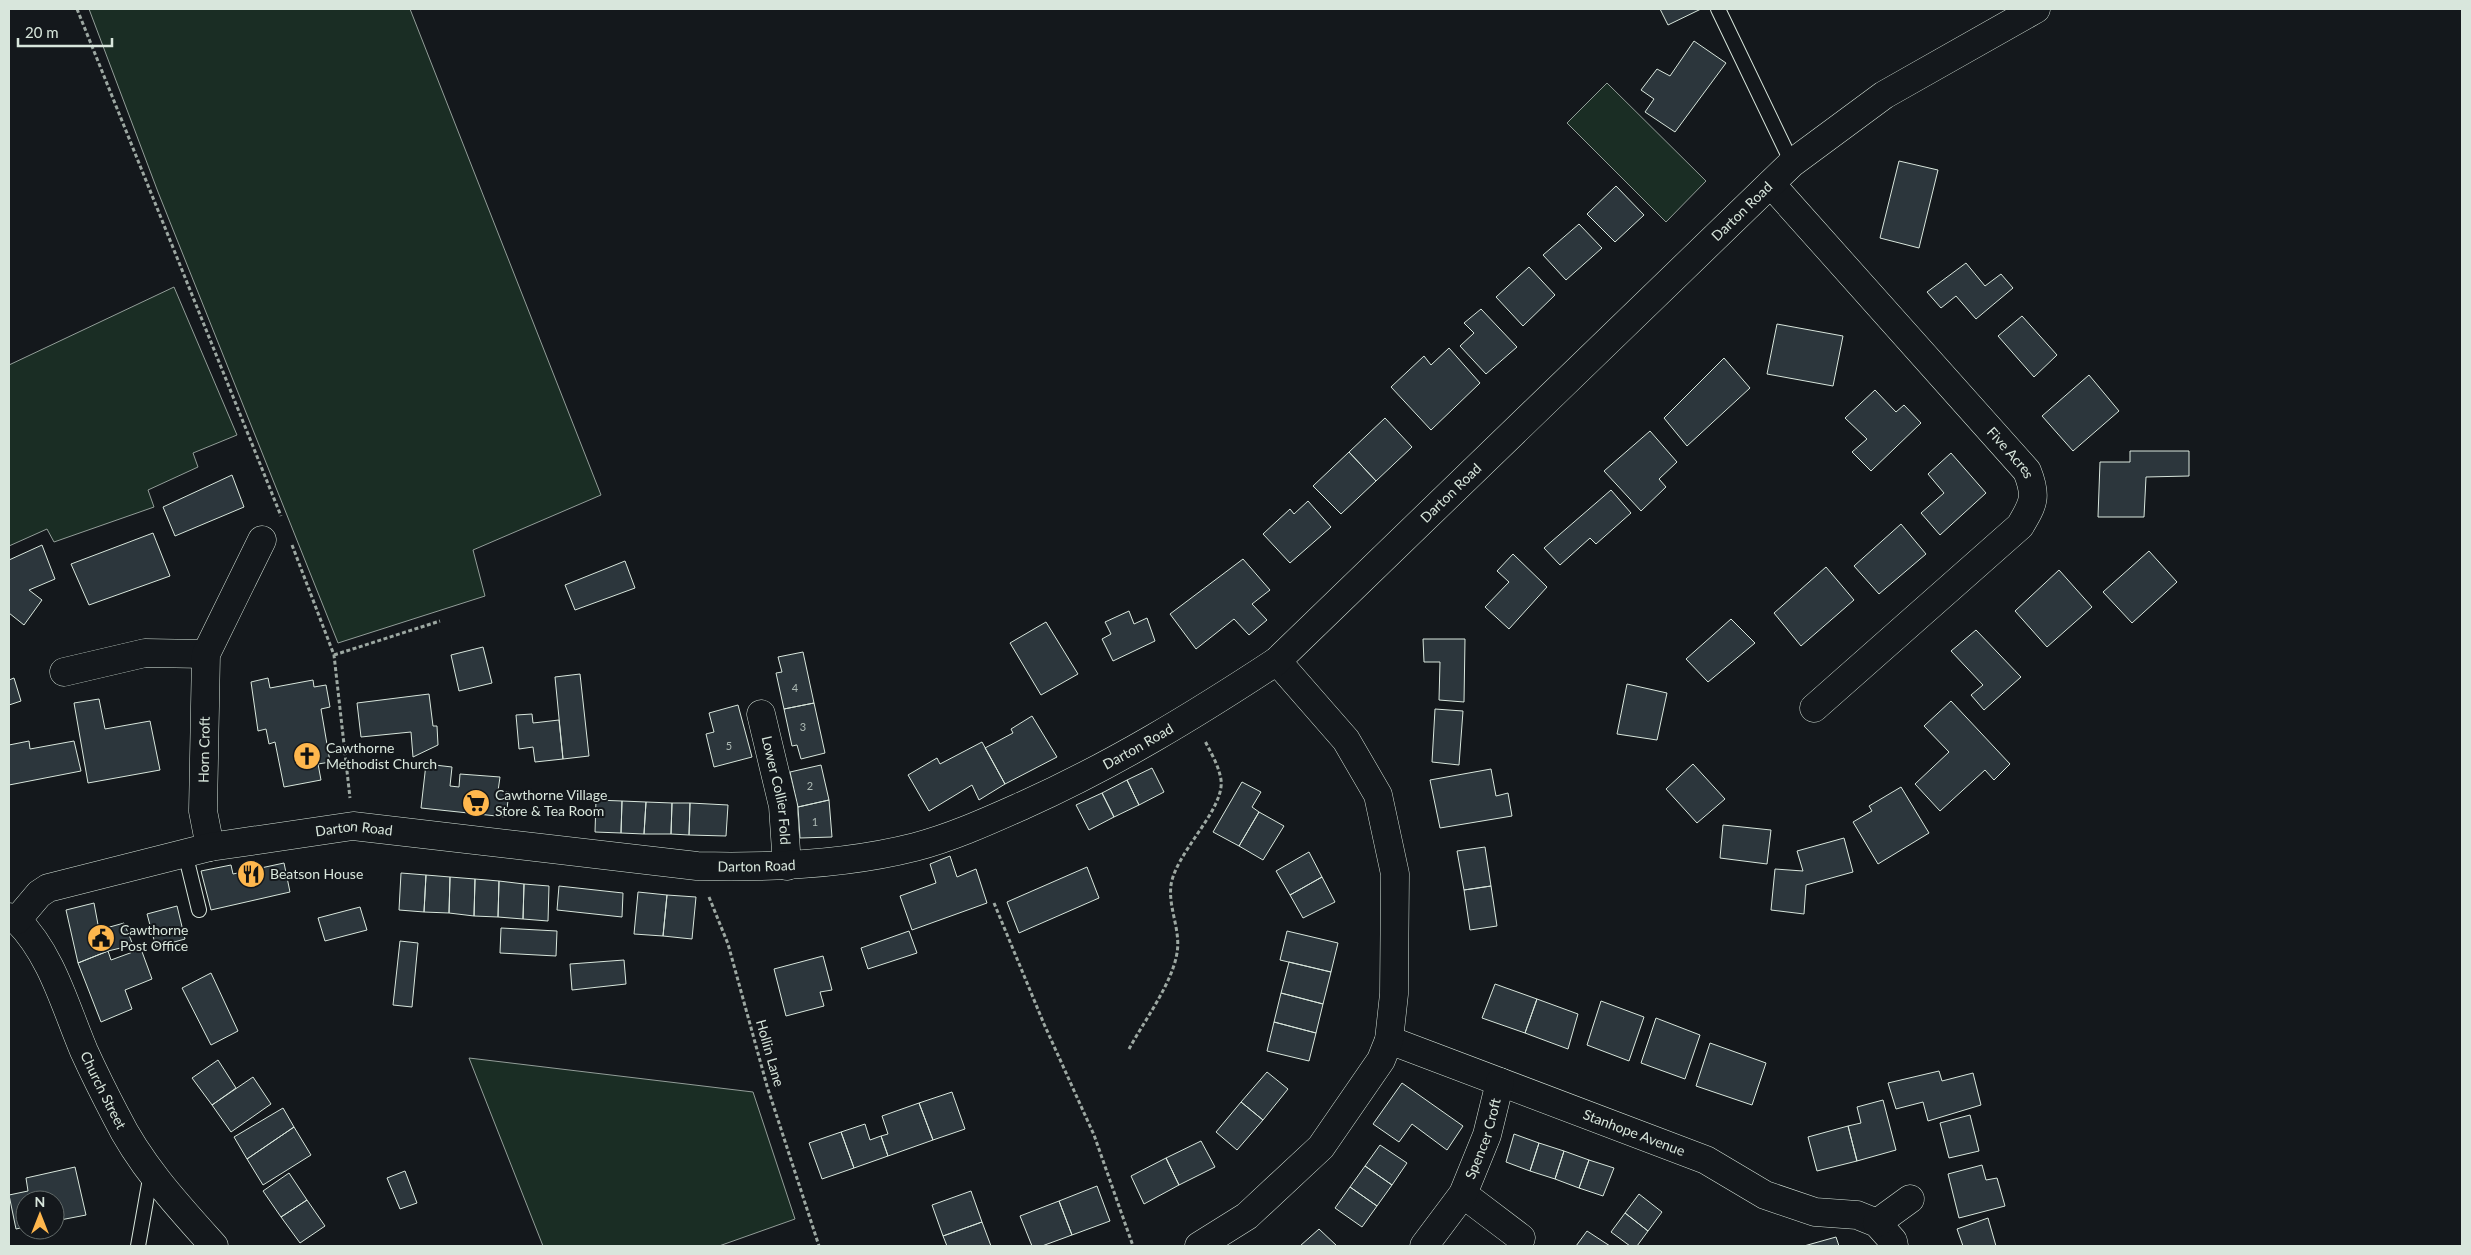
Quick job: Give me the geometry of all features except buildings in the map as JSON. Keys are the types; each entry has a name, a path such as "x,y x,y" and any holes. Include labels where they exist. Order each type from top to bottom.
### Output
{"street":[{"name":"Darton Road","path":"13,919 48,888 197,850 352,826 697,866 787,866 914,847 968,831 1055,791 1136,749 1191,717 1276,661 1792,163 1884,95 2036,9"},
{"name":"Five Acres","path":"1770,184 2027,471 2034,488 2032,506 2020,526 1814,708"},
{"name":"Horn Croft","path":"197,850 203,811 206,654 262,540"},
{"path":"64,672 145,653 206,654"},
{"path":"1199,1246 1248,1216 1321,1147 1381,1060 1389,1040 1394,994 1394,874 1378,795 1346,740 1276,661"},
{"name":"Lower Collier Fold","path":"761,714 783,806 787,866"},
{"name":"Church Street","path":"13,919 32,935 49,966 85,1052 113,1111 151,1173 214,1246"},
{"name":"Stanhope Avenue","path":"1389,1040 1706,1160 1765,1195 1815,1212 1857,1215 1877,1223"},
{"name":"Spencer Croft","path":"1424,1246 1463,1194 1487,1135 1500,1082"},
{"name":"Spencer Croft","path":"1463,1194 1521,1238"},
{"path":"1894,1246 1893,1241 1877,1223 1910,1199"}],"lane":[{"path":"1718,9 1792,163"},
{"path":"197,850 199,910"},
{"path":"138,1246 151,1173"}],"path":[{"path":"77,9 284,525"},
{"path":"291,543 334,655 352,826"},
{"path":"334,655 440,621"},
{"path":"1129,1049 1168,980 1177,954 1178,930 1171,887 1176,868 1220,795 1221,781 1218,767 1191,717"},
{"name":"Hollin Lane","path":"697,866 728,944 767,1086 819,1246"},
{"path":"994,903 1044,1024 1094,1135 1133,1246"}],"green space":[{"path":"89,9 410,9 601,495 473,550 485,596 338,643 158,192"},
{"path":"1607,83 1706,181 1666,222 1567,123"},
{"path":"174,287 237,435 193,453 198,467 148,490 154,507 54,542 47,529 9,546 9,365"},
{"path":"469,1058 753,1092 795,1219 719,1246 543,1246"}],"place":[{"name":"Cawthorne Methodist Church","path":"307,756"},
{"name":"Cawthorne Village Store & Tea Room","path":"476,803"},
{"name":"Beatson House","path":"251,874"},
{"name":"Cawthorne Post Office","path":"101,938"}]}
